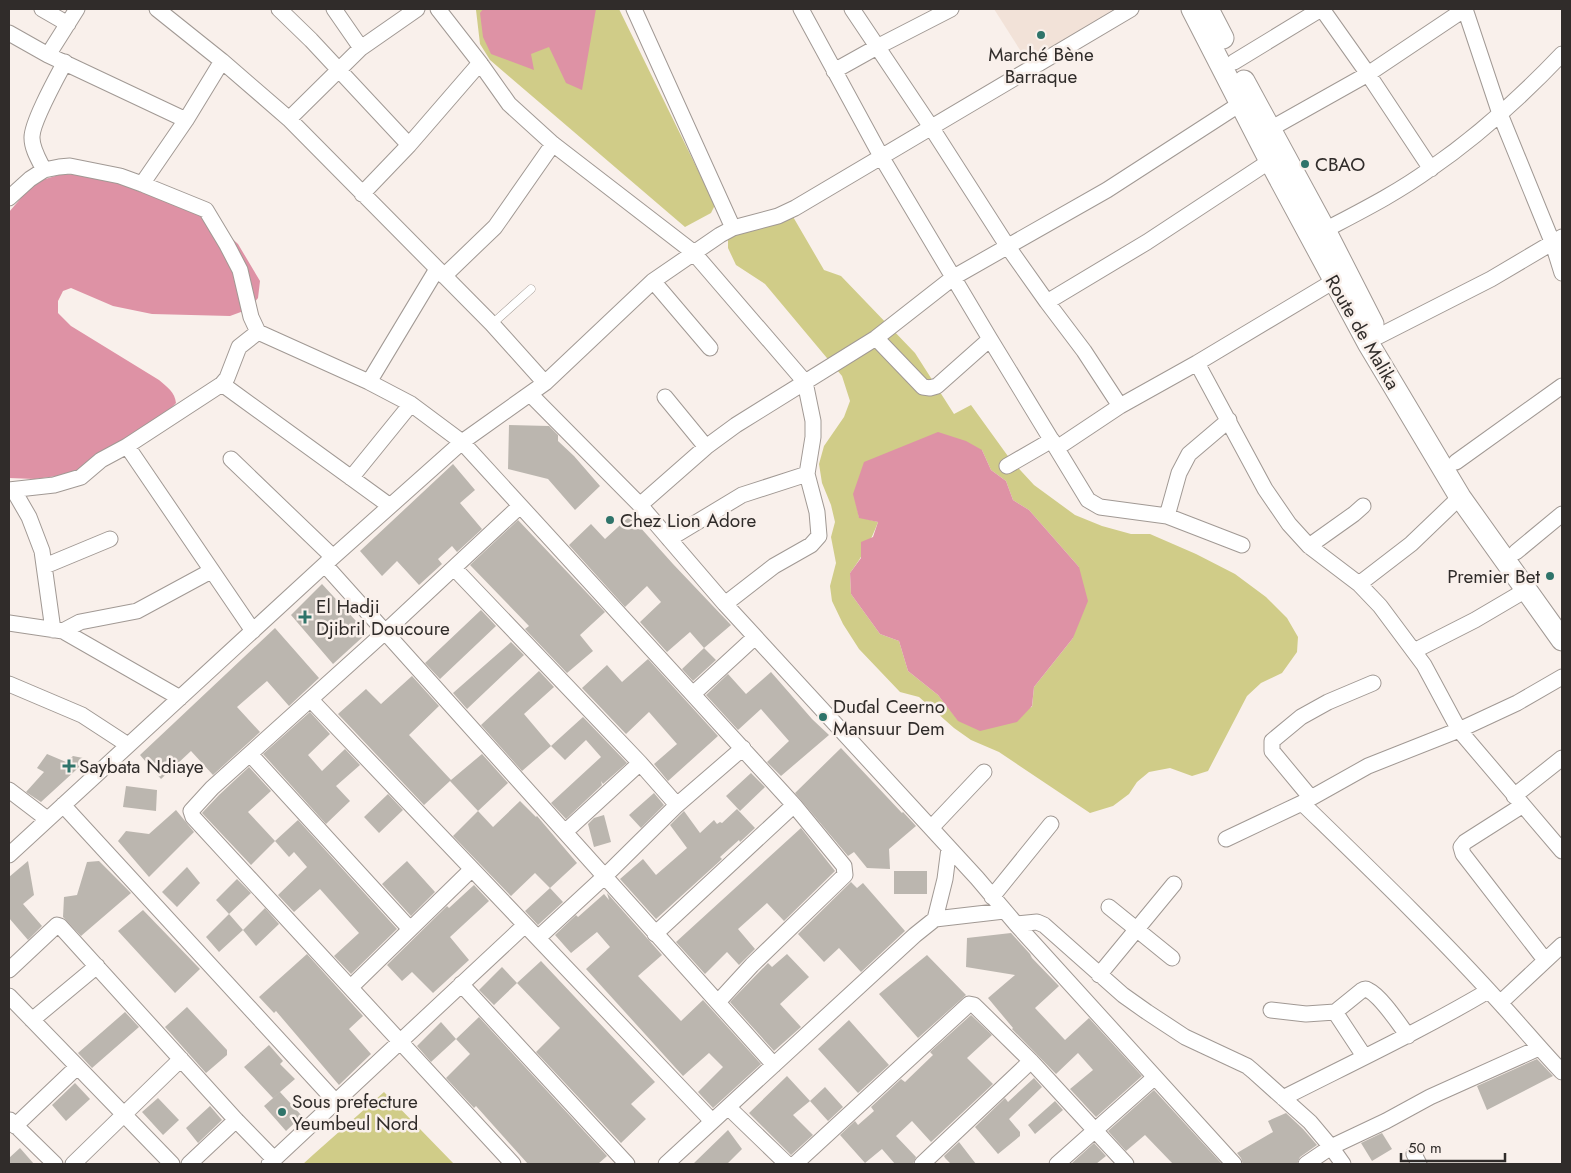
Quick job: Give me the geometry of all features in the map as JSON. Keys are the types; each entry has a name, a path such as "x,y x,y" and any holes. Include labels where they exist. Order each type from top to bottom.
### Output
{"main road":[{"name":"Route de Malika","path":"1192,9 1270,161 1368,343 1460,497 1562,640"},
{"name":"Route de Malika","path":"1208,9 1234,62 1380,336 1456,462 1516,552 1562,615"}],"street":[{"path":"42,9 68,24"},
{"path":"48,55 77,9"},
{"path":"157,9 222,61 289,120 492,324 545,383"},
{"path":"279,9 311,40 409,145"},
{"path":"334,9 362,48"},
{"path":"289,120 362,48 417,9"},
{"path":"438,9 509,104 553,144 693,252 805,382 814,421 807,474 817,512 818,536 811,545 774,566 726,604"},
{"path":"634,9 733,228"},
{"path":"801,9 882,158 1088,500 1100,506 1167,516 1242,545"},
{"path":"852,9 931,126 1008,247 1084,351 1120,406"},
{"path":"834,72 877,47 951,9"},
{"path":"9,855 390,506 462,442 531,395 653,281 720,235 733,228 778,216 795,208 1131,9"},
{"path":"1234,62 1322,9 1431,169"},
{"path":"1270,129 1368,74 1465,9 1500,114 1558,241 1562,273"},
{"path":"9,33 48,55 186,120"},
{"path":"1325,230 1390,196 1431,169 1500,114 1562,54"},
{"path":"142,184 186,120 222,61"},
{"path":"44,170 33,147 32,136 35,124 65,62"},
{"path":"362,194 409,145 480,63"},
{"path":"640,505 706,447 736,425 876,338 954,277 1107,190 1240,104"},
{"path":"369,382 441,273 495,227 553,144"},
{"path":"1047,302 1147,242 1270,161"},
{"path":"9,198 30,178 44,170 59,166 70,166 109,173 206,210 240,270 252,317 258,332 369,382 411,404 462,442 794,805 844,866 845,875 752,965 718,1002"},
{"path":"1380,336 1558,241"},
{"path":"653,281 710,348"},
{"path":"1007,466 1055,444 1198,363 1334,281"},
{"path":"58,631 42,551 29,517 12,491 54,485 81,477 101,460 127,446 222,384 227,378 239,346 258,332"},
{"path":"876,338 923,387 930,388 937,386 990,339"},
{"path":"1198,363 1266,489 1289,524 1309,546 1358,584 1380,606 1424,665 1458,730 1562,851"},
{"path":"222,384 390,506"},
{"path":"1456,462 1562,386"},
{"path":"531,395 640,505 755,637 931,828 1234,1164"},
{"path":"665,397 706,447"},
{"path":"351,478 411,404"},
{"path":"1167,516 1179,473 1190,454 1228,420"},
{"path":"127,446 253,631"},
{"path":"231,459 329,561 385,632 774,1065"},
{"path":"669,539 742,495 807,474"},
{"path":"1358,584 1411,544 1460,497"},
{"path":"513,1164 192,814 192,809 212,788 311,700 520,506"},
{"path":"1309,546 1363,506"},
{"path":"1516,552 1562,514"},
{"path":"45,566 110,539"},
{"path":"454,568 640,763 677,805"},
{"path":"58,631 80,622 137,611 211,571"},
{"path":"1414,651 1475,620 1526,590"},
{"path":"9,623 58,631 180,698"},
{"path":"693,694 755,637"},
{"path":"1226,839 1307,801 1374,763 1458,730 1517,703 1562,677"},
{"path":"1372,683 1328,702 1301,717 1272,741 1272,751 1307,801 1500,1003 1562,1072"},
{"path":"9,684 82,715 128,745"},
{"path":"311,700 712,1121"},
{"path":"538,938 604,877 677,805 743,748"},
{"path":"250,754 410,929"},
{"path":"1545,960 1463,854 1461,847 1519,800 1562,758"},
{"path":"565,832 640,763"},
{"path":"931,828 984,772"},
{"path":"9,790 48,820"},
{"path":"63,805 335,1101"},
{"path":"655,934 794,805"},
{"path":"992,896 1051,824"},
{"path":"935,919 945,880 949,848"},
{"path":"351,986 472,869"},
{"path":"1100,975 1174,884"},
{"path":"1109,907 1172,958"},
{"path":"666,1164 915,935 935,919 1004,911"},
{"path":"1016,924 1037,922 1044,925 1123,996 1168,1027 1247,1066 1310,1122 1343,1164"},
{"path":"9,970 57,925 60,926 236,1120 271,1162 525,925"},
{"path":"1500,1003 1562,945"},
{"path":"32,1020 97,966"},
{"path":"461,984 626,1164"},
{"path":"1271,1010 1306,1014 1335,1012 1364,989 1369,990 1386,1006 1408,1036"},
{"path":"1283,1098 1364,1056 1408,1036 1488,991"},
{"path":"9,996 172,1164"},
{"path":"795,1164 969,1004 974,1005 1031,1061 1126,1164"},
{"path":"1335,1012 1364,1056"},
{"path":"1306,1164 1331,1147 1386,1121 1430,1097 1539,1048"},
{"path":"73,1164 181,1059"},
{"path":"922,1164 1031,1061"},
{"path":"55,1164 12,1122 78,1067"},
{"path":"1057,1164 1155,1077"},
{"path":"728,1107 786,1164"},
{"path":"189,1164 236,1120"}],"lane":[{"path":"492,324 531,289"}],"shaded area":[{"path":"483,9 596,9 582,90 566,83 549,47 531,54 534,70 491,54 483,37 480,13"},
{"path":"619,9 715,205 711,213 685,227 490,60 480,44 476,10"},
{"name":"Marché Bène Barraque","path":"994,9 1117,9 1027,61"},
{"path":"62,174 91,175 166,199 211,219 238,244 260,281 258,298 249,309 230,316 152,314 113,306 71,288 63,291 58,301 58,313 71,326 159,380 168,387 176,403 167,413 72,474 35,479 9,478 9,212 28,190 42,180"},
{"path":"792,215 824,270 841,276 915,353 954,414 971,405 1010,459 1034,485 1075,515 1102,526 1131,534 1150,534 1235,574 1266,597 1287,618 1298,637 1297,652 1282,673 1261,683 1247,696 1208,771 1192,776 1170,768 1149,772 1137,782 1129,794 1113,806 1090,813 999,752 971,740 954,728 919,697 900,692 859,649 843,624 832,601 830,586 836,563 831,537 835,522 831,505 822,483 819,464 824,446 844,417 850,401 842,376 765,284 736,265 728,248 728,234","holes":["982,450 991,470 1006,481 1013,500 1029,510 1079,567 1073,638 1034,687 1032,707 958,720 938,695 908,671 899,641 880,634 851,594 850,573 866,549 878,522 859,517 854,494"]},
{"path":"938,432 966,441 982,450 991,470 1006,481 1013,500 1029,510 1079,567 1088,601 1073,638 1034,687 1032,706 1017,722 980,731 958,721 938,695 908,671 899,641 880,634 851,594 850,573 861,558 861,542 873,537 878,522 859,518 853,494 864,462"},
{"path":"384,1092 454,1164 303,1164 314,1154"}],"building":[{"path":"509,425 549,426 558,435 558,441 600,486 575,510 548,479 508,469"},
{"path":"453,464 475,490 460,503 482,529 457,552 452,546 438,559 442,564 419,585 397,561 382,576 360,551"},
{"path":"630,516 731,625 704,648 690,632 667,652 640,622 661,602 647,586 625,607 569,545 591,524 605,539"},
{"path":"518,520 605,612 580,635 593,651 567,673 525,629 529,626 470,565"},
{"path":"322,584 367,633 333,664 291,615"},
{"path":"481,610 496,626 440,679 425,663"},
{"path":"275,628 319,678 289,706 267,681 237,707 260,732 213,775 191,751 161,779 140,755"},
{"path":"511,642 524,655 467,709 453,693"},
{"path":"704,648 716,660 693,681 682,669"},
{"path":"648,659 718,736 668,781 654,764 677,744 649,712 626,734 582,688 607,665 622,682"},
{"path":"539,671 554,687 524,714 551,746 522,771 481,725"},
{"path":"771,672 812,719 829,735 781,776 767,762 789,741 761,709 738,730 706,695 728,674 746,694"},
{"path":"412,676 439,706 409,735 451,780 482,754 508,783 478,811 450,781 424,805 338,714 366,689 381,704"},
{"path":"310,712 330,734 308,755 322,771 345,749 360,765 336,786 350,801 326,824 263,754"},
{"path":"583,717 627,763 603,784 601,781 602,785 566,819 551,803 601,757 586,740 565,760 551,746"},
{"path":"841,748 916,826 889,849 890,869 867,868 854,852 848,856 795,793"},
{"path":"47,754 66,762 73,756 88,759 41,802 26,792 44,772 37,768"},
{"path":"249,767 271,791 248,812 275,841 251,865 202,813"},
{"path":"751,773 765,787 740,811 726,796"},
{"path":"126,786 157,790 156,811 123,807"},
{"path":"654,793 664,805 641,828 629,815"},
{"path":"388,794 403,810 379,833 364,817"},
{"path":"520,801 537,816 577,863 550,888 535,873 511,896 453,836 478,811 493,827"},
{"path":"737,809 755,828 720,857 722,859 656,919 620,879 643,859 656,875 687,848 670,825 684,811 700,833 714,820 717,824 722,823"},
{"path":"176,810 194,832 149,877 118,841 126,831 149,834"},
{"path":"604,815 611,842 594,847 588,824 594,818"},
{"path":"298,820 397,929 351,974 334,956 359,933 320,889 294,912 278,895 307,867 294,852 289,857 275,841"},
{"path":"801,828 835,871 784,921 767,903 738,929 755,949 739,965 727,952 705,974 676,942"},
{"path":"28,861 34,895 23,904 42,926 28,940 9,918 9,877"},
{"path":"99,861 131,893 81,936 63,917 64,897 77,895 87,862"},
{"path":"407,861 435,892 411,916 382,884"},
{"path":"187,867 200,883 177,907 162,892"},
{"path":"894,871 927,871 927,894 894,894"},
{"path":"237,879 251,893 229,914 216,900"},
{"path":"851,882 857,888 863,883 905,931 861,972 839,948 824,962 798,934"},
{"path":"474,885 489,901 450,937 469,960 433,993 412,972 402,981 387,965 447,906 449,908"},
{"path":"550,888 563,902 538,925 525,911"},
{"path":"607,893 662,955 638,976 681,1021 703,1000 761,1064 713,1108 698,1092 723,1067 709,1053 683,1076 586,969 610,947 597,932 571,953 555,935 576,915 578,917 604,894 609,900"},
{"path":"265,908 279,924 256,946 243,930"},
{"path":"143,910 200,969 175,993 118,931"},
{"path":"229,914 243,930 219,952 206,937"},
{"path":"1011,933 1059,986 1035,1008 1065,1040 1089,1018 1142,1076 1096,1117 1070,1089 1093,1070 1078,1053 1056,1074 1012,1029 988,998 1015,975 966,967 967,938"},
{"path":"307,954 363,1016 349,1029 371,1054 339,1085 276,1011 274,1013 259,997"},
{"path":"787,954 809,977 780,1004 801,1027 774,1051 730,1002 768,963 772,967"},
{"path":"927,955 966,995 918,1038 879,994"},
{"path":"541,961 655,1082 631,1104 646,1119 621,1143 536,1052 560,1028 517,983"},
{"path":"502,967 517,983 494,1005 479,990"},
{"path":"187,1007 227,1050 227,1055 206,1073 165,1027"},
{"path":"125,1012 139,1027 92,1068 78,1053"},
{"path":"971,1015 992,1035 967,1058 993,1084 931,1142 912,1121 896,1136 916,1157 913,1164 895,1164 882,1149 865,1163 840,1135 855,1121 858,1125 874,1111 871,1107 901,1079 905,1082 933,1055 930,1052"},
{"path":"479,1017 607,1156 598,1164 528,1164 476,1106 474,1108 446,1078 470,1054 456,1039"},
{"path":"849,1020 889,1065 858,1093 818,1049"},
{"path":"441,1022 456,1039 431,1062 417,1046"},
{"path":"269,1045 283,1061 280,1064 295,1079 273,1098 244,1067"},
{"path":"1537,1059 1553,1076 1487,1110 1477,1086"},
{"path":"787,1076 810,1101 793,1115 813,1135 791,1155 749,1113"},
{"path":"1034,1078 1042,1087 1009,1119 1020,1132 1020,1136 998,1154 975,1127 1005,1098 1008,1102"},
{"path":"75,1083 90,1099 66,1121 52,1105"},
{"path":"825,1087 843,1107 828,1121 810,1101"},
{"path":"1154,1090 1222,1164 1173,1164 1145,1135 1126,1151 1108,1131"},
{"path":"280,1092 302,1116 286,1131 264,1106"},
{"path":"158,1098 179,1120 163,1135 142,1112"},
{"path":"1055,1101 1063,1110 1035,1134 1028,1125"},
{"path":"210,1106 222,1120 198,1143 186,1128"},
{"path":"1286,1113 1317,1145 1300,1157 1297,1164 1243,1164 1237,1153 1273,1132 1268,1121"},
{"path":"728,1130 742,1149 727,1164 693,1164"},
{"path":"1382,1133 1392,1149 1372,1161 1361,1143"},
{"path":"959,1142 976,1164 951,1164 945,1158 944,1156"},
{"path":"1094,1143 1106,1156 1096,1164 1071,1164"},
{"path":"20,1148 34,1164 9,1164 9,1158"}],"place":[{"name":"Marché Bène Barraque","path":"1041,35"},
{"name":"CBAO","path":"1305,164"},
{"name":"Chez Lion Adore","path":"610,520"},
{"name":"Premier Bet","path":"1550,576"},
{"name":"El Hadji Djibril Doucoure","path":"305,617"},
{"name":"Duɗal Ceerno Mansuur Dem","path":"823,717"},
{"name":"Saybata Ndiaye","path":"69,766"},
{"name":"Sous prefecture Yeumbeul Nord","path":"282,1112"}]}
